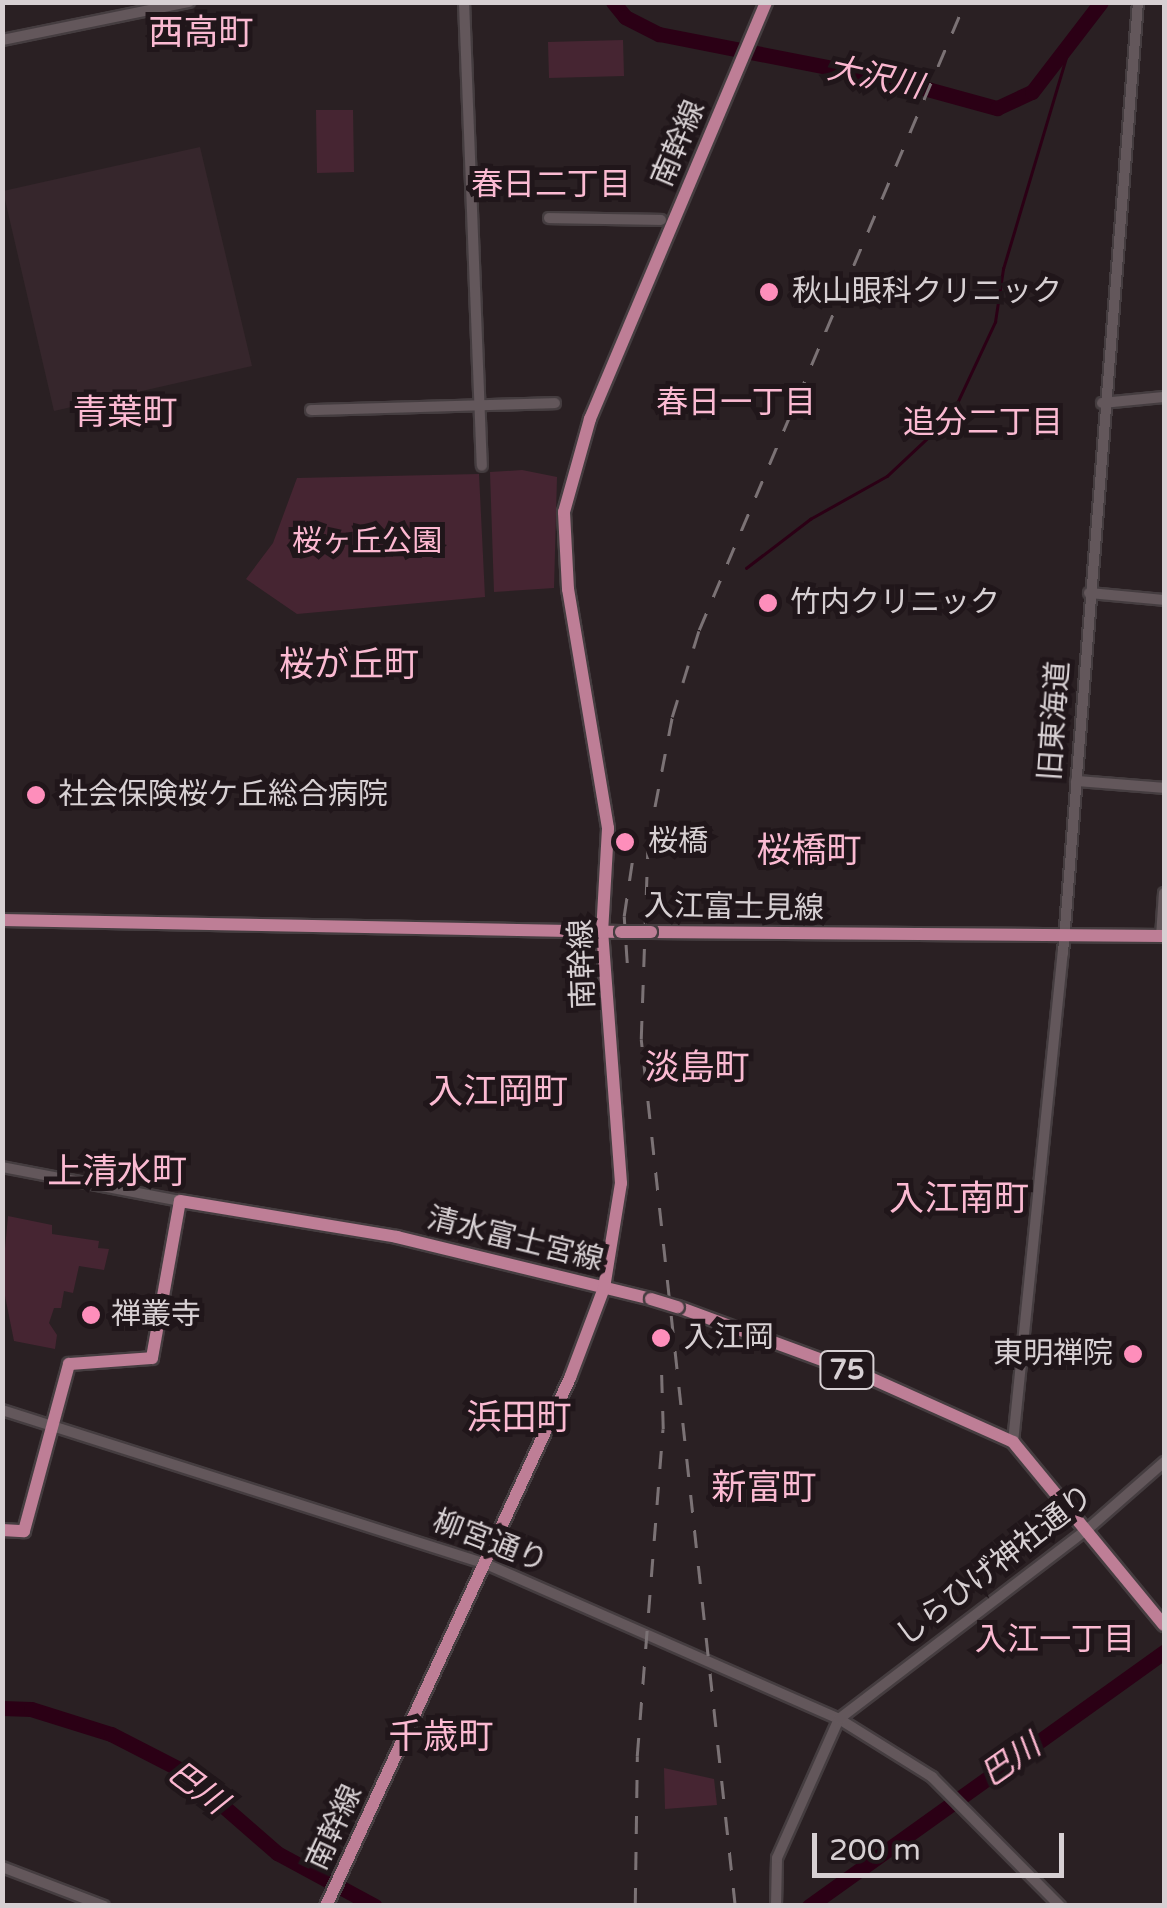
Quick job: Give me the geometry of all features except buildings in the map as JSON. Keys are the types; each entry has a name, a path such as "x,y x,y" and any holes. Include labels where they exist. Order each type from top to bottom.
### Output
{"main road":[{"name":"南幹線","path":"326,1906 486,1564 604,1288 621,1182 602,932 608,828 568,589 564,512 590,418 766,2"},
{"name":"入江富士見線","path":"2,920 602,932 1163,936"},
{"name":"清水富士宮線","path":"180,1202 397,1237 651,1299 854,1372 1013,1442 1089,1528 1161,1622"},
{"path":"2,1530 24,1531 56,1427 69,1364 152,1358 180,1202"}],"street":[{"path":"2,40 189,2"},
{"path":"464,2 482,466"},
{"name":"旧東海道","path":"1013,1442 1064,937 1102,403 1138,2"},
{"path":"549,218 660,220"},
{"path":"1102,403 1164,397"},
{"path":"311,410 555,403"},
{"path":"1088,593 1164,600"},
{"path":"1076,781 1164,788"},
{"path":"1163,936 1164,893"},
{"path":"2,1166 180,1202"},
{"name":"柳宮通り","path":"2,1410 486,1564 839,1719 936,1780 1060,1906"},
{"name":"しらひげ神社通り","path":"839,1719 1089,1528 1164,1462"},
{"path":"776,1906 777,1858 839,1719"},
{"path":"2,1867 104,1906"}],"shaded area":[{"path":"200,147 252,366 54,411 3,191"}],"green space":[{"path":"623,40 624,76 549,78 548,42"},
{"path":"316,110 353,110 354,172 317,173"},
{"name":"桜ヶ丘公園","path":"522,470 557,477 554,588 494,592 490,472"},
{"name":"桜ヶ丘公園","path":"479,474 485,597 297,614 246,579 273,543 297,478"},
{"path":"8,1216 52,1225 52,1234 99,1241 98,1248 109,1249 104,1270 79,1266 73,1293 64,1291 61,1308 54,1308 49,1323 57,1335 55,1349 14,1341 2,1281"},
{"path":"664,1768 714,1779 717,1805 665,1809"}],"waterway":[{"name":"大沢川","path":"613,2 625,17 659,34 898,81 997,108 1032,92 1101,2"},
{"path":"746,568 810,519 887,476 951,416 995,322 1003,269 1070,44"},
{"name":"巴川","path":"809,1906 1164,1652"},
{"name":"巴川","path":"2,1708 31,1709 111,1734 183,1771 277,1853 375,1906"}],"railway":[{"path":"735,1906 641,1039 648,842 672,717 699,630 965,2"},
{"path":"627,963 624,916 634,849"},
{"path":"635,1906 637,1756 663,1429 661,1362"}],"place":[{"name":"秋山眼科クリニック","path":"769,292"},
{"name":"竹内クリニック","path":"768,603"},
{"name":"社会保険桜ケ丘総合病院","path":"36,795"},
{"name":"桜橋","path":"625,842"},
{"name":"禅叢寺","path":"91,1315"},
{"name":"入江岡","path":"661,1338"},
{"name":"東明禅院","path":"1133,1354"}],"district":[{"name":"西高町","path":"201,33"},
{"name":"春日二丁目","path":"551,185"},
{"name":"春日一丁目","path":"736,403"},
{"name":"青葉町","path":"125,413"},
{"name":"追分二丁目","path":"983,423"},
{"name":"桜が丘町","path":"349,665"},
{"name":"桜橋町","path":"809,851"},
{"name":"淡島町","path":"697,1068"},
{"name":"入江岡町","path":"498,1092"},
{"name":"上清水町","path":"117,1172"},
{"name":"入江南町","path":"959,1199"},
{"name":"浜田町","path":"519,1418"},
{"name":"新富町","path":"764,1488"},
{"name":"入江一丁目","path":"1055,1640"},
{"name":"千歳町","path":"441,1737"}]}
